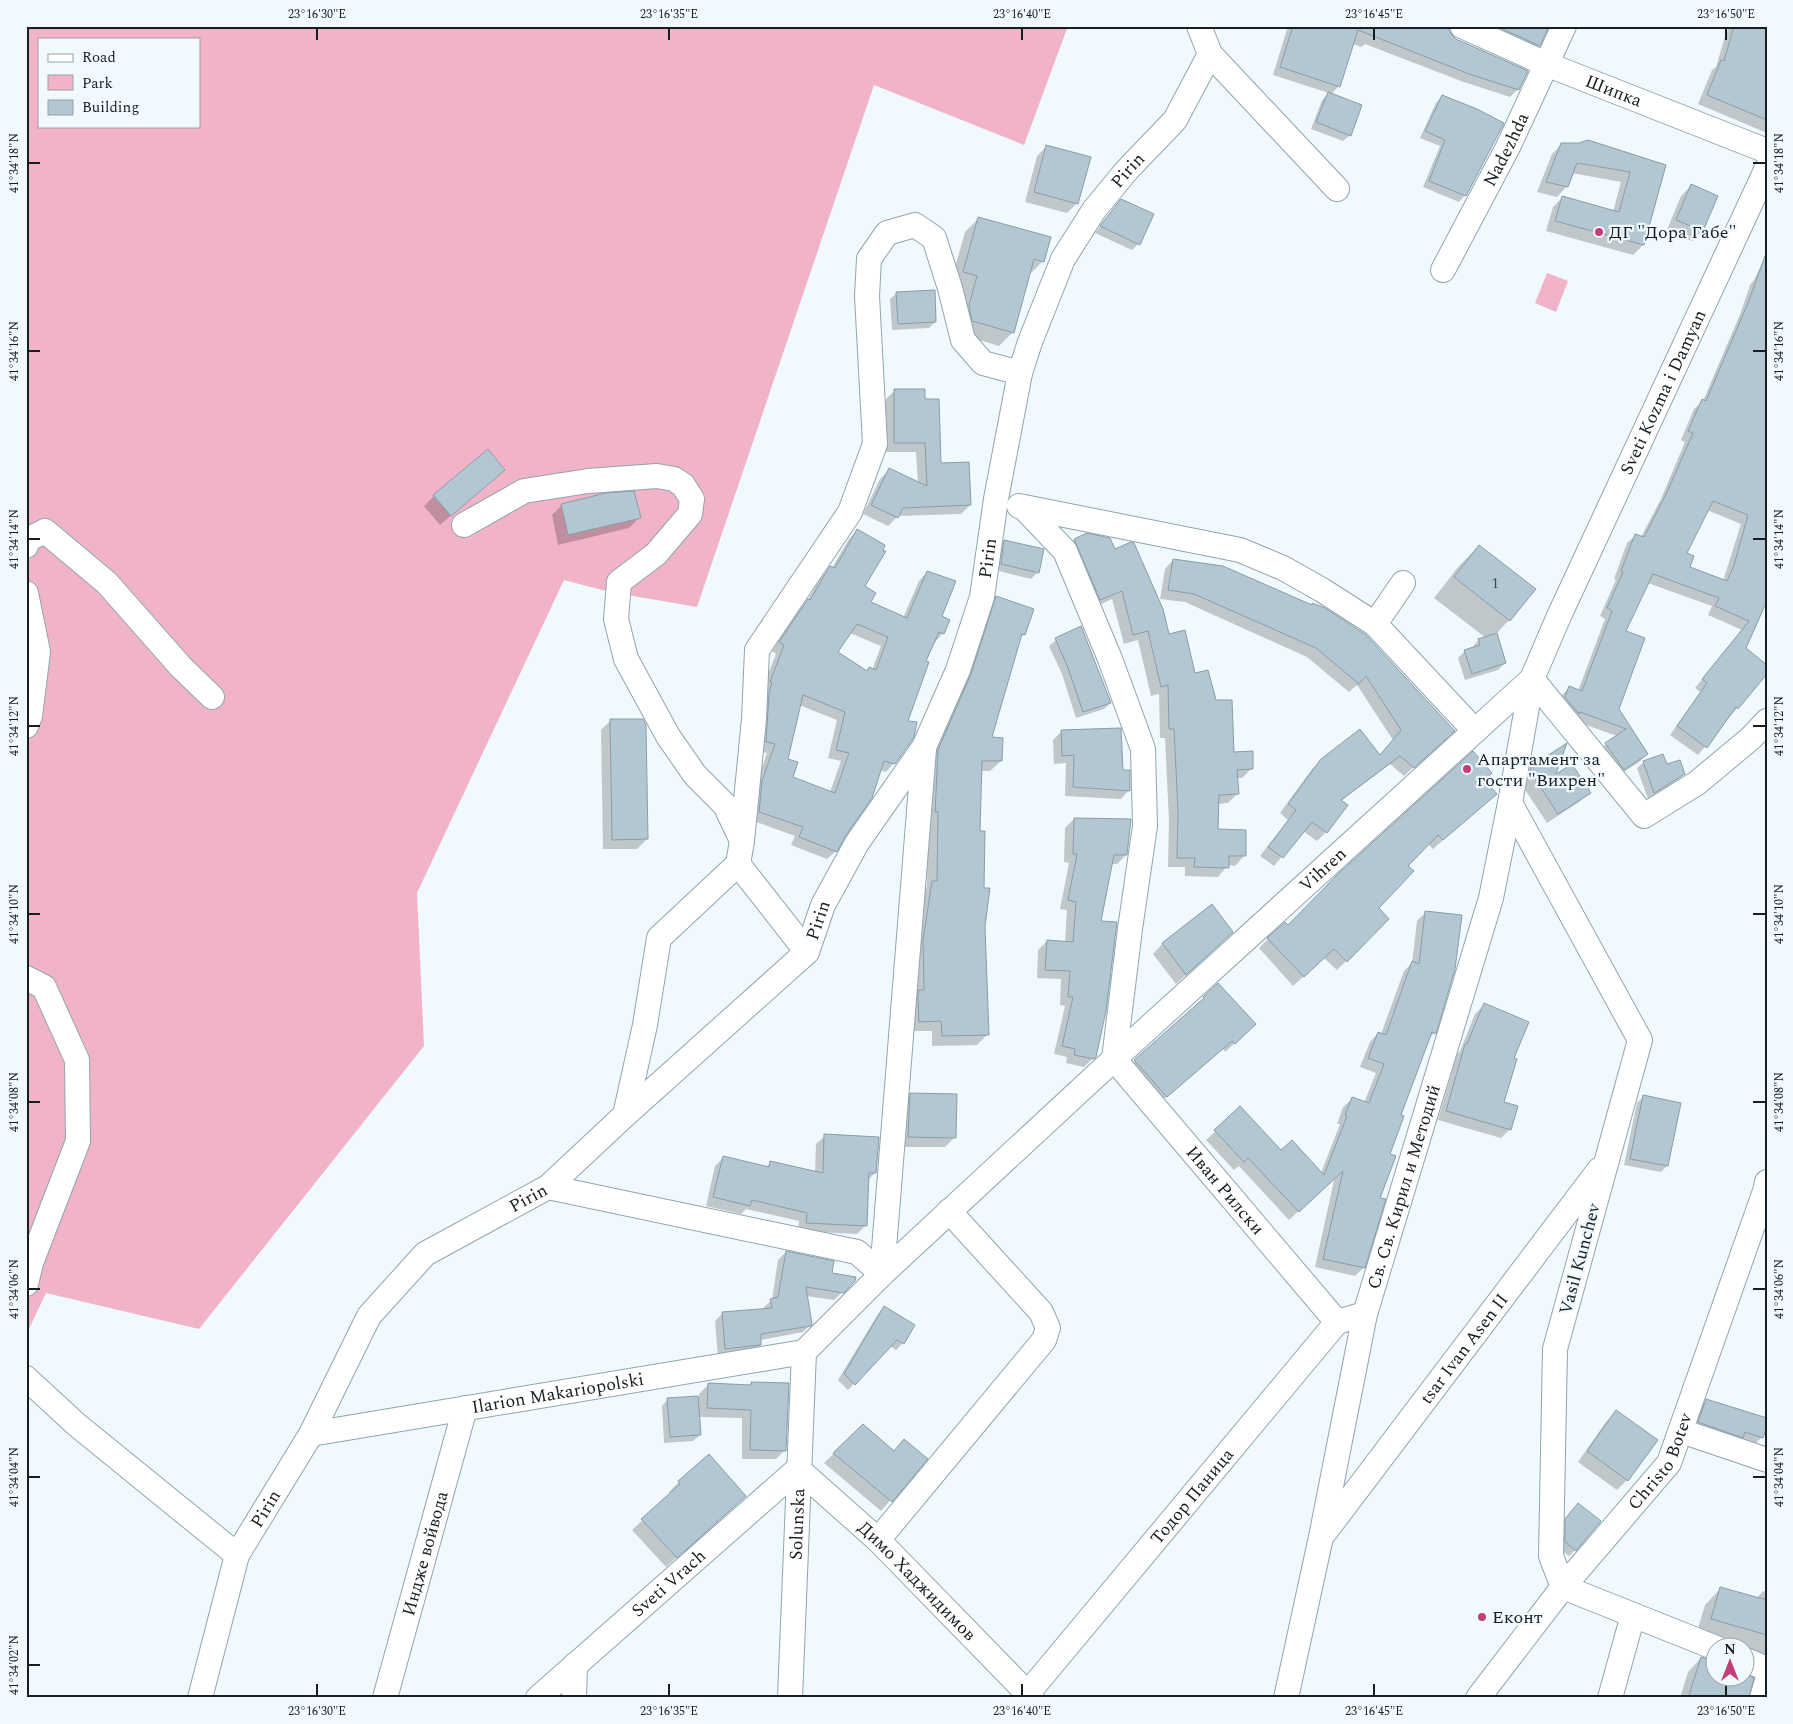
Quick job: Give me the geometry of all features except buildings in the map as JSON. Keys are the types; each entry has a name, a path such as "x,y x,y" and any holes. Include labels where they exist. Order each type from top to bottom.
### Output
{"street":[{"path":"1199,26 1210,54 1337,189"},
{"name":"Шипка","path":"1462,26 1546,64 1767,151"},
{"name":"Nadezhda","path":"1443,270 1508,147 1564,26"},
{"name":"Pirin","path":"200,1698 237,1555 311,1434 369,1316 425,1254 548,1187 807,952 824,905 857,843 924,747 958,670 982,597 996,499 1020,373 1030,342 1063,260 1094,210 1127,170 1175,120 1210,54"},
{"name":"Sveti Kozma i Damyan","path":"1532,679 1559,616 1767,168"},
{"path":"625,1116 645,1025 658,938 738,864 754,718 757,650 850,512 875,444 867,296 869,259 887,234 914,225 934,238 950,288 963,340 983,362 1020,373"},
{"path":"464,525 524,491 588,481 657,476 674,479 683,485 692,499 690,514 656,554 619,582 616,619 626,659 668,736 695,775 724,805 742,840"},
{"path":"996,499 1023,507 1240,550 1283,568 1376,624 1475,731"},
{"path":"1023,507 1065,551 1110,659 1143,749 1145,826 1114,1059"},
{"path":"26,546 27,540 45,531 106,583 181,666 212,697"},
{"path":"1376,624 1403,583"},
{"path":"26,594 38,652 30,716 26,726"},
{"path":"1532,679 1644,816 1697,783 1751,738 1767,721"},
{"name":"Vihren","path":"804,1352 882,1274 949,1211 1532,679"},
{"name":"Св. Св. Кирил и Методий","path":"1286,1698 1321,1537 1364,1314 1491,898 1532,679"},
{"path":"882,1274 924,747"},
{"name":"Vasil Kunchev","path":"1510,803 1640,1040 1555,1349 1551,1556 1563,1587"},
{"path":"738,864 807,952"},
{"path":"26,978 44,987 77,1060 78,1141 31,1263 26,1284"},
{"name":"Иван Рилски","path":"1114,1059 1337,1322"},
{"name":"tsar Ivan Asen II","path":"1321,1537 1607,1159"},
{"name":"Christo Botev","path":"1478,1698 1563,1587 1669,1463 1767,1182"},
{"path":"548,1187 857,1252 882,1274"},
{"path":"878,1540 1044,1340 1048,1328 1041,1312 949,1211"},
{"path":"1337,1322 1364,1314"},
{"name":"Тодор Паница","path":"1030,1695 1337,1322"},
{"name":"Ilarion Makariopolski","path":"311,1434 804,1352"},
{"name":"Solunska","path":"790,1698 804,1352"},
{"path":"26,1378 77,1425 237,1555"},
{"name":"Индже войвода","path":"385,1698 466,1408"},
{"path":"1681,1431 1767,1460"},
{"name":"Димо Хаджидимов","path":"798,1470 878,1540 1030,1695"},
{"name":"Sveti Vrach","path":"538,1698 798,1470"},
{"path":"1563,1587 1706,1644"},
{"path":"1610,1698 1634,1615"},
{"path":"574,1698 575,1665"},
{"path":"1762,1698 1767,1681"}],"green space":[{"path":"26,26 1068,26 1024,145 874,85 697,607 610,592 564,580 417,893 424,1046 199,1329 46,1293 26,1335"},
{"path":"1547,273 1568,281 1556,312 1535,303"}],"place":[{"name":"ДГ \"Дора Габе\"","path":"1599,232"},
{"name":"Апартамент за гости \"Вихрен\"","path":"1467,769"},
{"name":"Еконт","path":"1482,1617"}]}
